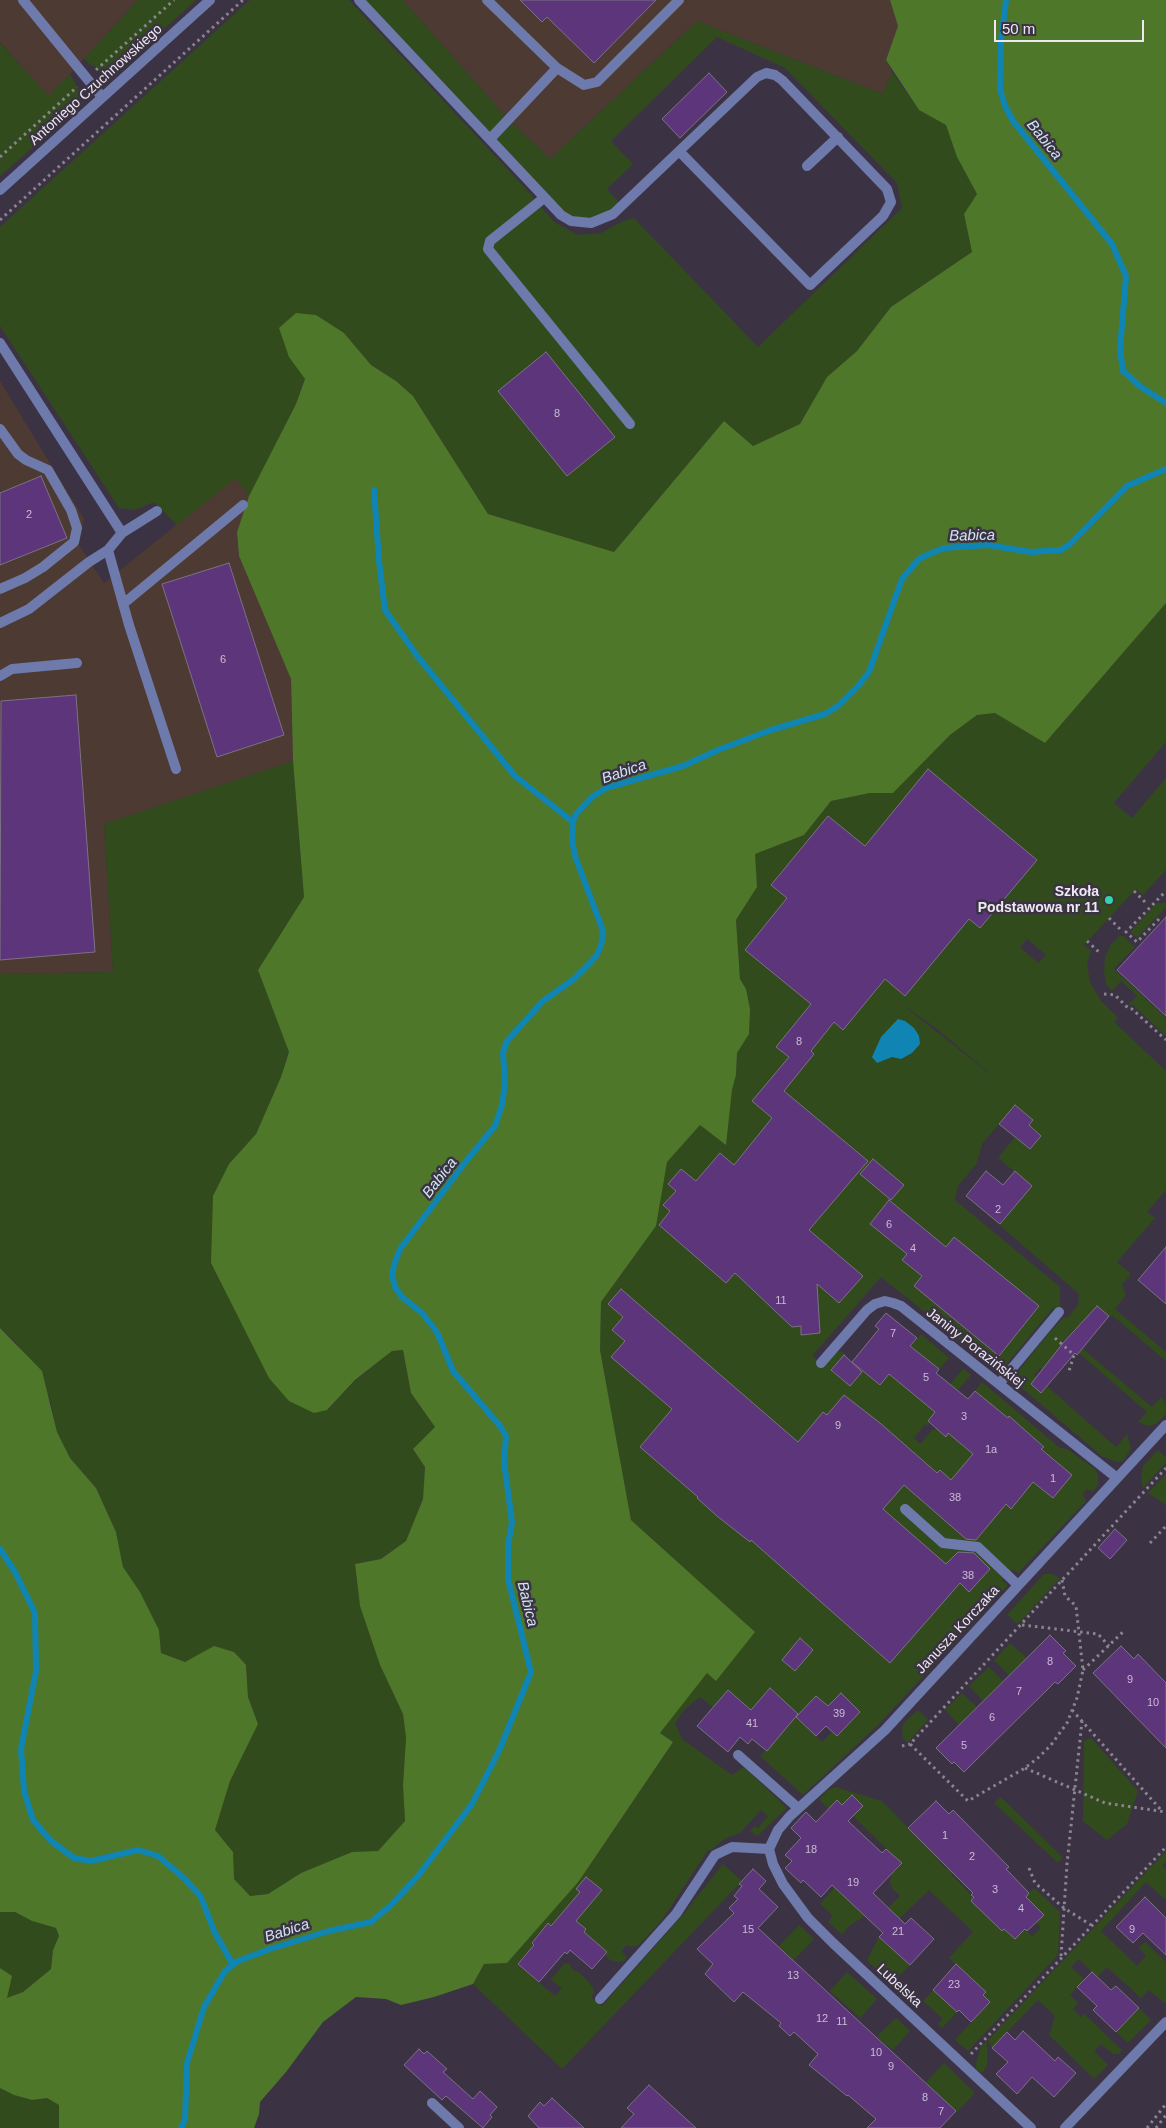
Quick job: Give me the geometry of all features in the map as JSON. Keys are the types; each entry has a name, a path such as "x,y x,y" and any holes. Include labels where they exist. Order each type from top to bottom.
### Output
{"street":[{"path":"23,0 102,97"},
{"name":"Antoniego Czuchnowskiego","path":"0,190 210,0"},
{"path":"359,0 560,215 571,221 591,223 603,220 613,214 757,77 766,74 775,75 782,80 838,137 887,189 891,202 883,216 810,285 680,152"},
{"path":"487,0 557,68 584,85 597,82 679,0"},
{"path":"490,140 557,68"},
{"path":"807,166 838,137"},
{"path":"544,198 490,241 488,249 630,424"},
{"path":"0,343 122,533"},
{"path":"0,429 18,454 26,460 48,470 72,510 77,528 74,542 44,567 0,589"},
{"path":"122,604 243,505"},
{"path":"0,623 29,609 89,562 108,550 122,533 157,511"},
{"path":"108,550 122,604 176,769"},
{"path":"0,676 12,669 77,663"},
{"name":"Janiny Porazińskiej","path":"820,1363 867,1310 875,1304 885,1302 901,1306 1117,1478"},
{"path":"999,1384 1059,1312"},
{"name":"Janusza Korczaka","path":"769,1849 778,1830 798,1808 885,1730 1166,1426"},
{"path":"905,1509 943,1543 978,1547 1018,1585"},
{"path":"738,1755 798,1808"},
{"path":"600,1999 676,1914 715,1855 732,1847 769,1849"},
{"name":"Lubelska","path":"769,1849 773,1864 783,1884 808,1918 1031,2128"},
{"path":"1066,2128 1166,2022"},
{"path":"432,2104 459,2128"}],"path":[{"path":"0,220 243,0"},
{"path":"1134,891 1145,902"},
{"path":"1159,919 1136,942 1126,932 1166,891"},
{"path":"1108,918 1120,928"},
{"path":"1087,941 1100,953"},
{"path":"1104,994 1115,995 1128,1009 1132,1009 1166,1040"},
{"path":"1045,1330 1074,1355 1068,1374"},
{"path":"902,1746 910,1744 1166,1468"},
{"path":"1150,1543 1166,1526"},
{"path":"910,1744 968,1801 1025,1768 1051,1745 1067,1724 1083,1670 1076,1606 1065,1596 1062,1580"},
{"path":"1021,1624 1098,1634 1109,1646"},
{"path":"1083,1670 1124,1631"},
{"path":"1072,1710 1161,1810"},
{"path":"1061,1956 1074,1790 1082,1721"},
{"path":"1025,1768 1074,1790 1117,1806 1166,1812"},
{"path":"962,2064 1061,1956 1166,1848"},
{"path":"1029,1868 1036,1883 1064,1908 1091,1925"},
{"path":"1147,2128 1166,2104"},
{"path":"1156,2128 1166,2115"}],"shaded area":[{"path":"0,0 138,0 49,97 0,42"},
{"path":"403,0 890,0 898,26 886,60 892,72 883,94 697,21 550,159 505,116"},
{"path":"0,381 84,519 79,545 104,583 236,477 249,496 237,532 239,556 291,679 293,761 104,824 113,972 0,974"}],"green space":[{"path":"138,0 196,0 116,72 104,72 91,65 84,59"},
{"path":"250,0 349,0 525,188 554,222 578,235 601,233 623,221 634,218 758,347 902,208 897,183 785,68 717,37 611,141 633,164 607,189 622,206 603,220 571,221 359,0 403,0 505,116 550,159 697,21 883,94 892,72 919,110 946,125 957,157 977,194 964,214 972,252 891,307 857,351 827,377 800,424 753,446 724,421 614,552 488,514 413,396 396,381 371,365 344,333 289,356 305,378 296,404 249,496 236,478 177,525 154,502 135,510 119,508 0,326 0,227"},
{"path":"890,0 1166,0 1166,603 1045,743 995,713 977,715 950,735 893,793 870,793 831,801 804,835 755,854 757,887 736,920 740,979 746,989 750,1009 749,1034 737,1053 736,1075 732,1090 726,1145 700,1125 667,1162 656,1226 601,1302 600,1350 631,1520 755,1632 716,1681 707,1673 660,1733 673,1742 579,1881 507,1963 484,1964 473,1984 434,1997 401,2005 386,1999 356,1997 323,2022 286,2072 260,2102 259,2114 254,2128 59,2128 59,2105 47,2098 32,2100 14,2095 0,2088 0,1968 12,1976 7,1998 23,1992 51,1969 53,1950 59,1936 56,1928 32,1921 15,1912 0,1912 0,1328 42,1371 57,1432 70,1458 96,1488 116,1532 123,1567 140,1592 159,1630 161,1653 185,1662 214,1646 234,1652 246,1665 248,1697 258,1724 230,1781 215,1830 233,1852 234,1879 250,1896 268,1894 301,1873 352,1852 378,1851 405,1821 403,1785 406,1738 403,1714 380,1665 360,1606 355,1564 381,1559 406,1541 423,1499 425,1467 413,1449 435,1427 411,1393 403,1350 392,1351 355,1380 327,1410 314,1413 289,1401 269,1378 211,1263 213,1196 229,1164 256,1134 281,1077 289,1052 258,970 304,897 293,761 291,679 239,556 237,532 249,496 296,404 305,379 289,357 279,328 296,313 316,315 344,333 371,365 396,381 413,396 488,514 614,552 724,421 753,446 800,424 827,377 857,351 891,307 972,252 964,214 977,194 957,157 946,125 919,110 886,60 898,26"},
{"path":"0,43 49,96 70,74 81,94 78,108 0,176"},
{"path":"1166,603 1166,742 1114,803 1132,818 1166,778 1166,870 1143,895 1136,889 1084,945 1091,951 1087,964 1090,982 1101,1001 1118,1018 1114,1022 1166,1071 1166,1190 1147,1212 1155,1218 1117,1262 1131,1274 1122,1285 1126,1295 1115,1309 1166,1352 1166,1361 1112,1315 1109,1317 1097,1307 1078,1329 1076,1328 1062,1342 1075,1353 1073,1356 1061,1346 1049,1362 1060,1371 1053,1379 1040,1368 1034,1375 1039,1379 1034,1385 1042,1392 1047,1386 1116,1447 1127,1434 1131,1449 1123,1461 1117,1462 1103,1457 1017,1384 1016,1374 1048,1334 1064,1317 1067,1318 1078,1305 1079,1294 966,1196 1003,1185 1015,1172 998,1158 1015,1137 1030,1149 1041,1136 1029,1125 1033,1120 1015,1105 982,1144 977,1163 958,1186 955,1200 1060,1287 1060,1306 1056,1310 1053,1308 1000,1372 881,1277 812,1356 823,1365 834,1353 841,1351 845,1355 831,1370 850,1386 863,1371 880,1385 921,1334 949,1358 936,1373 950,1384 963,1369 971,1375 927,1426 925,1424 914,1438 920,1444 932,1430 937,1429 967,1401 982,1382 1060,1448 1067,1449 1095,1469 1098,1475 1098,1485 1093,1492 1087,1489 1083,1494 1086,1501 1018,1573 1013,1569 1002,1580 1008,1585 878,1725 803,1795 760,1756 780,1734 728,1690 713,1707 700,1697 685,1709 675,1723 682,1739 732,1775 744,1767 787,1808 757,1836 750,1831 755,1826 758,1828 768,1816 761,1810 740,1833 726,1838 710,1851 708,1850 662,1920 639,1945 632,1947 627,1945 621,1951 627,1957 624,1961 610,1960 605,1955 607,1952 584,1932 586,1929 564,1911 550,1926 547,1924 531,1942 534,1945 517,1964 555,1996 562,1988 551,1980 564,1964 569,1963 573,1970 578,1971 593,1987 594,1993 591,1997 602,2006 681,1917 723,1864 742,1881 562,2069 473,1984 484,1964 579,1881 673,1742 660,1733 707,1672 716,1680 754,1632 631,1520 600,1350 601,1302 656,1226 666,1162 700,1125 725,1144 732,1090 736,1075 737,1053 749,1034 746,989 740,979 736,920 757,887 754,854 804,835 831,801 870,793 893,793 950,735 977,715 995,713 1045,743","holes":["1027,939 1046,955 1038,963 1020,947","899,1002 937,1029 999,1081","800,1639 813,1650 795,1671 782,1660","841,1693 860,1712 837,1735 833,1731 822,1742 796,1717 816,1696 828,1706"]},
{"path":"293,761 304,897 258,970 289,1051 281,1077 256,1134 229,1164 211,1263 240,1320 327,1410 355,1381 392,1351 403,1350 411,1393 435,1427 413,1449 425,1467 423,1499 406,1541 381,1559 355,1564 360,1606 380,1665 403,1714 406,1738 403,1785 405,1821 378,1851 352,1852 301,1873 268,1894 250,1896 233,1879 233,1852 215,1830 230,1781 258,1724 248,1697 246,1665 185,1662 161,1653 159,1630 140,1592 123,1567 116,1532 96,1488 70,1458 57,1432 50,1399 17,1344 0,1328 0,974 113,972 104,824"},
{"path":"1157,903 1166,903 1166,907 1137,938 1131,931"},
{"path":"1119,936 1123,936 1135,947 1114,969 1166,1018 1166,1036 1133,1005 1127,1006 1137,996 1121,981 1112,991 1106,984 1105,958 1110,946"},
{"path":"1083,1349 1152,1407 1161,1397 1165,1402 1165,1415 1156,1424 1149,1426 1138,1422 1147,1412 1079,1353"},
{"path":"1158,1450 1166,1458 1166,1463 1143,1488 1141,1480 1143,1466"},
{"path":"1166,1474 1166,1505 1148,1493"},
{"path":"1044,1574 1052,1574 1060,1578 1018,1624 1007,1615"},
{"path":"1010,1643 1029,1660 1021,1668 1018,1666 1009,1675 994,1660"},
{"path":"989,1667 1003,1681 983,1701 969,1686"},
{"path":"962,1693 977,1707 966,1717 969,1720 961,1727 945,1710"},
{"path":"918,1710 928,1720 907,1743 903,1738 902,1727"},
{"path":"1091,1738 1138,1791 1127,1824 1107,1840 1083,1821 1084,1741"},
{"path":"835,1787 882,1801 916,1836 934,1849 931,1852 946,1869 948,1867 953,1871 951,1874 971,1895 974,1893 992,1921 1014,1939 1025,1929 1032,1936 1041,1928 1036,1922 1043,1915 1023,1899 1034,1888 1060,1912 1058,1955 968,2051 955,2040 990,2002 983,1995 986,1992 949,1958 973,1932 929,1890 900,1918 897,1918 887,1909 900,1896 892,1888 890,1882 893,1871 895,1872 902,1864 837,1800 829,1809 819,1799 828,1790"},
{"path":"1001,1797 1062,1857 1058,1863 994,1803"},
{"path":"1166,1851 1166,1862 1162,1866 1166,1870 1166,1900 1146,1882 1101,1931 1137,1966 1146,1956 1139,1948 1145,1942 1166,1962 1166,2004 1149,1990 1141,1998 1107,1967 1097,1977 1079,1959 1071,1967 1084,1979 1070,1995 1078,2003 1073,2009 1081,2017 1084,2014 1122,2050 1119,2054 1113,2054 1101,2044 1094,2051 1108,2065 1094,2079 1049,2035 1055,2016 1038,2000 992,2048 988,2040"},
{"path":"835,1887 865,1916 849,1926 842,1935 828,1922 833,1916 820,1904"},
{"path":"0,1912 15,1912 32,1921 56,1928 59,1936 53,1950 51,1969 23,1992 7,1999 4,1970 0,1968"},
{"path":"799,1925 814,1939 794,1960 779,1946"},
{"path":"879,1937 910,1965 891,1984 867,1960"},
{"path":"847,1972 877,1999 860,2018 830,1991"},
{"path":"933,1990 957,2012 942,2028 938,2024 943,2019 923,2001"},
{"path":"1139,2008 1151,2020 1128,2043 1116,2032"},
{"path":"896,2018 910,2031 893,2050 878,2038 878,2035"},
{"path":"987,2041 987,2066 982,2073 976,2069 976,2063 981,2047"},
{"path":"944,2063 975,2093 957,2112 925,2083"},
{"path":"0,2088 14,2095 32,2100 47,2098 59,2105 59,2128 0,2128"}],"water":[{"path":"898,1019 905,1021 914,1028 919,1036 920,1044 912,1053 901,1059 892,1057 877,1063 872,1057 881,1037"}],"building":[{"path":"520,0 656,0 594,63 547,17 542,22"},
{"path":"709,73 727,92 680,138 662,119"},
{"path":"546,352 615,437 567,476 498,391"},
{"path":"41,476 67,538 0,565 0,493"},
{"path":"229,563 284,735 217,757 162,584"},
{"path":"76,695 95,952 0,960 1,701"},
{"path":"928,769 1037,860 980,928 969,919 905,996 885,979 843,1030 834,1022 811,1051 814,1054 784,1091 868,1161 809,1230 863,1276 839,1303 817,1284 820,1333 801,1335 801,1326 792,1327 735,1273 726,1283 659,1225 670,1211 663,1205 676,1191 668,1184 681,1169 696,1181 720,1153 734,1165 772,1118 752,1101 789,1057 776,1047 811,1004 745,950 787,898 771,885 828,816 865,846"},
{"path":"1166,917 1166,1016 1117,970"},
{"path":"1015,1105 1033,1120 1029,1125 1041,1136 1030,1149 999,1124"},
{"path":"873,1159 904,1185 891,1200 860,1174"},
{"path":"986,1171 1003,1185 1015,1171 1032,1186 1000,1224 966,1196"},
{"path":"889,1200 946,1247 954,1237 1039,1306 999,1356 914,1286 922,1276 902,1260 907,1254 870,1224"},
{"path":"1166,1247 1166,1304 1138,1280"},
{"path":"621,1289 798,1442 823,1412 827,1415 844,1395 880,1423 937,1473 940,1470 951,1480 973,1454 948,1433 946,1437 928,1421 935,1412 889,1374 880,1385 852,1362 879,1329 875,1326 886,1313 917,1338 910,1346 939,1369 936,1373 968,1399 975,1391 1008,1418 1009,1416 1044,1447 1041,1449 1072,1475 1053,1498 1033,1482 1011,1509 1006,1504 976,1540 966,1539 904,1485 883,1509 946,1564 958,1552 974,1553 990,1569 969,1592 960,1583 890,1663 751,1540 750,1542 717,1516 640,1447 672,1409 611,1357 625,1341 612,1330 623,1317 608,1304"},
{"path":"1097,1306 1109,1316 1077,1355 1075,1353 1041,1393 1031,1384 1063,1343"},
{"path":"844,1355 862,1372 850,1386 831,1370"},
{"path":"1115,1529 1127,1540 1110,1559 1098,1548"},
{"path":"1050,1635 1066,1651 1063,1653 1076,1666 1058,1684 1055,1682 964,1772 954,1762 952,1764 936,1748"},
{"path":"800,1638 813,1650 795,1671 782,1660"},
{"path":"1121,1646 1134,1659 1138,1654 1166,1683 1166,1748 1093,1673"},
{"path":"770,1688 798,1714 767,1751 752,1739 748,1744 740,1737 728,1752 697,1726 728,1690 751,1710"},
{"path":"841,1693 860,1712 837,1736 826,1726 816,1736 796,1717 816,1696 828,1706"},
{"path":"852,1795 863,1806 848,1821 882,1853 886,1849 902,1863 873,1893 905,1924 911,1918 934,1939 910,1965 879,1937 883,1933 832,1885 821,1897 803,1880 801,1883 785,1868 792,1861 785,1855 801,1838 791,1828 806,1812 816,1822 837,1800 842,1805"},
{"path":"936,1801 949,1814 953,1810 1009,1867 1006,1869 1029,1893 1026,1897 1044,1915 1015,1939 1004,1929 1002,1931 971,1901 974,1897 971,1895 973,1893 908,1828"},
{"path":"753,1869 766,1881 759,1889 778,1907 758,1928 956,2111 940,2128 867,2128 876,2119 809,2065 818,2054 794,2032 790,2036 779,2026 781,2023 743,1992 734,2002 705,1974 713,1964 697,1949 734,1913 729,1908 738,1899 734,1896 742,1886 739,1884"},
{"path":"586,1877 602,1890 576,1921 586,1929 584,1932 607,1952 592,1969 570,1950 567,1954 565,1952 539,1982 518,1964 534,1945 532,1943 548,1923 551,1926 580,1892 576,1889"},
{"path":"1145,1897 1166,1918 1166,1955 1143,1933 1133,1943 1116,1927"},
{"path":"956,1964 986,1992 983,1995 990,2002 971,2022 933,1990"},
{"path":"1092,1972 1111,1990 1116,1986 1139,2008 1116,2032 1093,2010 1097,2006 1077,1987"},
{"path":"1023,2031 1055,2061 1058,2057 1076,2073 1054,2097 1032,2077 1017,2094 996,2074 1008,2062 992,2048 1007,2032 1015,2040"},
{"path":"419,2049 424,2054 427,2051 447,2069 443,2072 473,2099 480,2091 497,2107 483,2128 446,2096 442,2100 404,2065"},
{"path":"649,2085 696,2128 621,2128 634,2114 627,2108"},
{"path":"552,2098 584,2128 539,2128 528,2116 540,2102 544,2106"}],"waterway":[{"name":"Babica","path":"1006,0 1001,40 1000,89 1005,106 1013,121 1112,244 1126,276 1120,350 1123,371 1141,387 1166,403"},
{"name":"Babica","path":"181,2128 185,2120 187,2063 204,2007 225,1971 238,1961 270,1949 329,1931 371,1922 391,1905 418,1876 472,1804 499,1751 531,1672 508,1579 508,1546 512,1522 504,1462 506,1436 500,1426 453,1371 437,1332 422,1313 402,1297 395,1287 392,1275 400,1249 495,1126 502,1105 505,1083 503,1053 507,1041 543,1001 574,979 589,964 597,955 601,945 602,928 575,856 572,840 573,822 576,814 592,797 606,788 683,766 718,750 771,730 825,714 838,706 869,672 902,579 919,559 944,548 988,545 1031,552 1061,550 1070,544 1127,486 1166,469"},
{"path":"374,490 379,561 385,610 418,657 515,776 573,822"},
{"path":"0,1549 15,1572 35,1613 36,1671 21,1749 24,1791 33,1820 51,1841 74,1858 91,1861 138,1850 158,1856 185,1879 201,1897 214,1931 233,1965"}],"place":[{"name":"Szkoła Podstawowa nr 11","path":"1109,900"}]}
